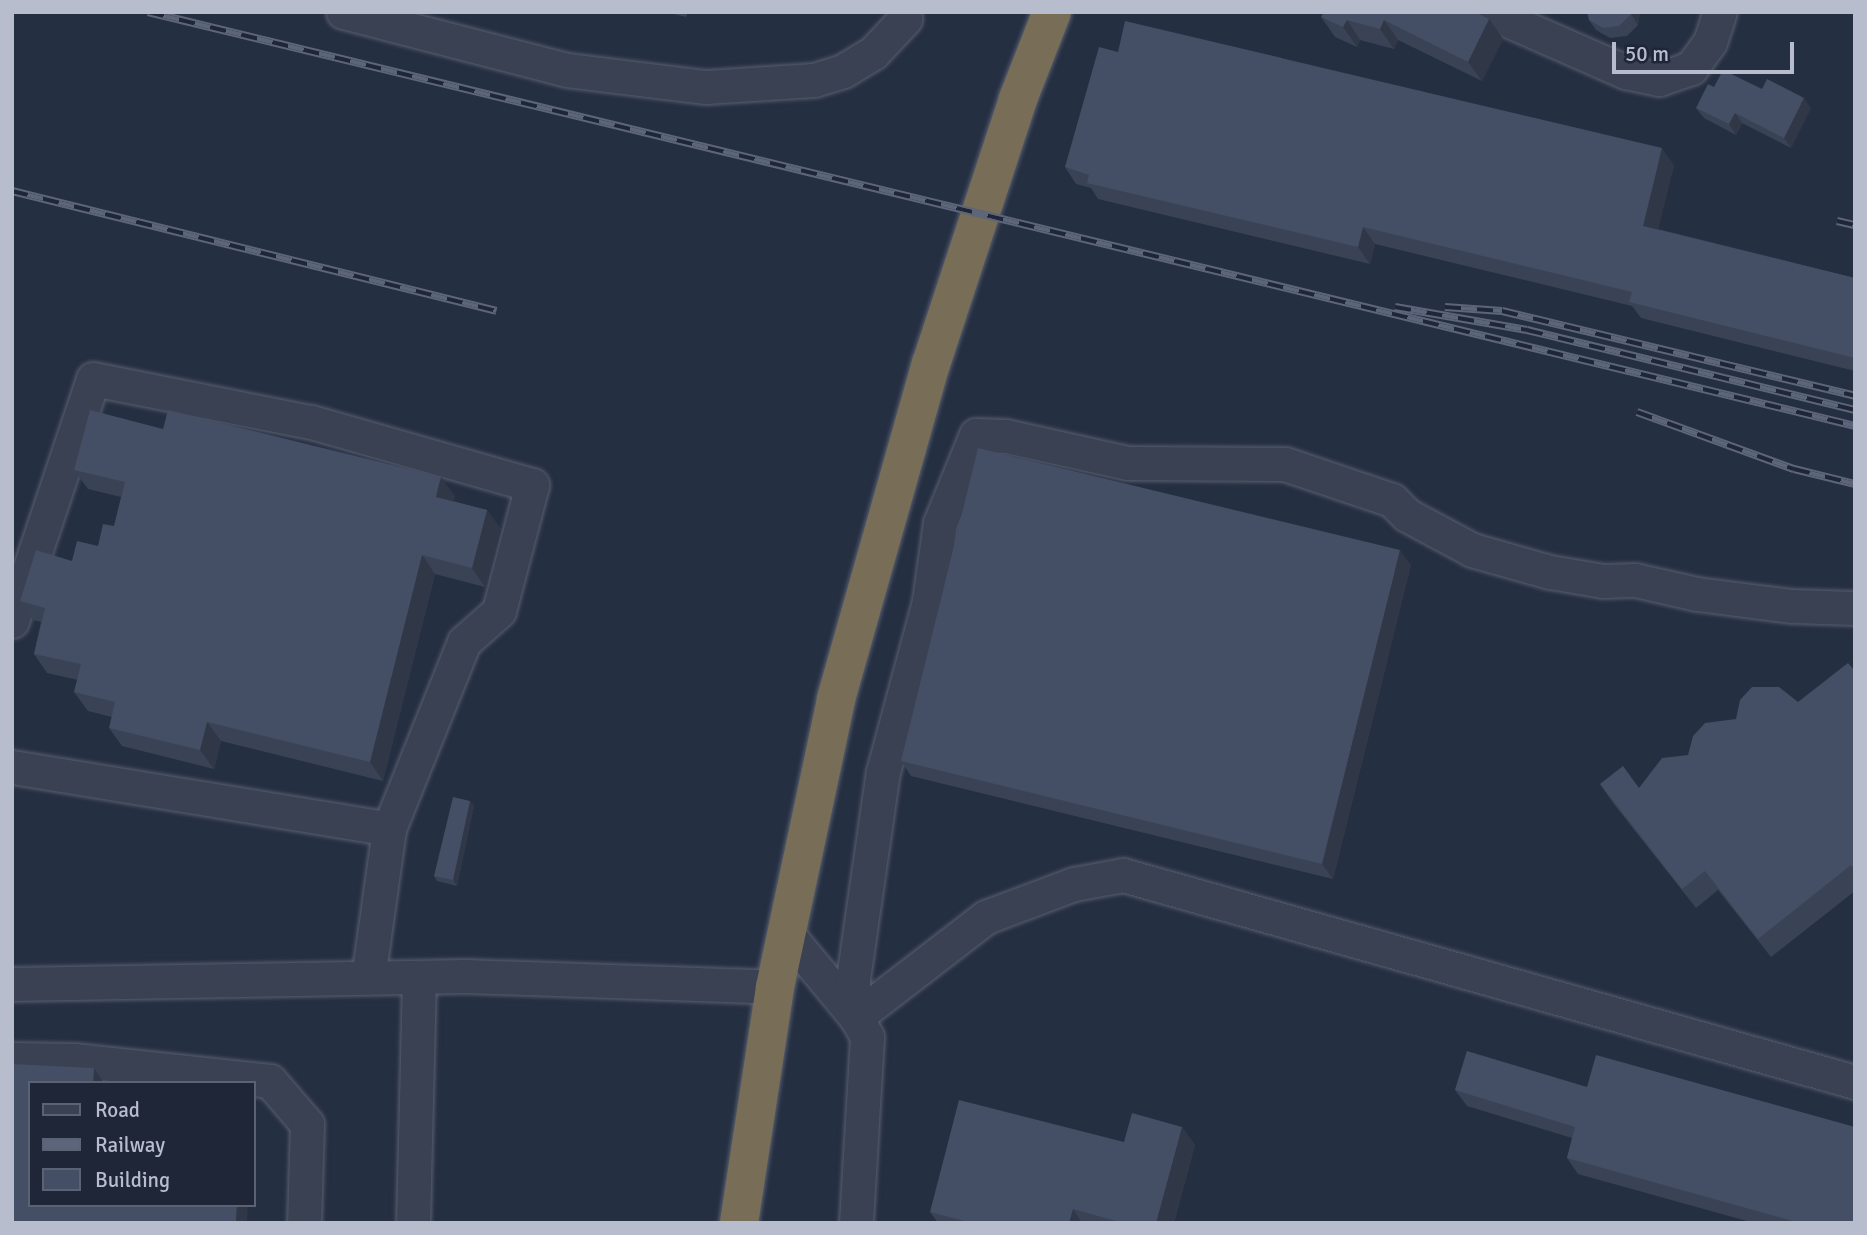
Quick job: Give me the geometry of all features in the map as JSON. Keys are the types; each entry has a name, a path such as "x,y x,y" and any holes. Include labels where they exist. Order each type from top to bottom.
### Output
{"highway":[{"path":"739,1223 775,988 836,699 893,486 1018,99 1052,12"}],"street":[{"path":"343,12 567,70 706,87 814,80 843,71 873,53 890,14"},
{"path":"1489,12 1626,72 1659,79 1691,68 1710,42 1720,12"},
{"path":"12,621 93,379 311,422 532,485 499,611 464,642 389,828 368,978"},
{"path":"856,1223 869,1053 856,1017 853,979 883,772 929,601 940,523 976,435 1006,436 1128,463 1285,464 1392,500 1407,515 1472,550 1550,572 1603,581 1635,580 1697,594 1792,606 1855,608"},
{"path":"12,767 389,828"},
{"path":"856,1017 986,917 1074,884 1122,875 1855,1082"},
{"path":"787,934 856,1017"},
{"path":"413,1223 419,977"},
{"path":"12,984 419,977 775,988"},
{"path":"12,1059 74,1060 270,1081 307,1125 304,1223"}],"building":[{"path":"1324,12 1475,12 1489,19 1468,62 1384,20 1380,29 1347,20 1343,27 1321,17"},
{"path":"1587,12 1631,14 1619,26 1603,28 1589,20"},
{"path":"1125,21 1662,148 1643,226 1855,278 1855,358 1629,302 1632,292 1363,227 1358,247 1087,183 1089,175 1065,167 1099,47 1118,52"},
{"path":"1723,70 1762,89 1767,79 1804,98 1784,138 1735,113 1729,124 1696,108 1708,84 1714,87"},
{"path":"90,410 163,429 168,410 441,477 436,497 487,510 472,568 422,555 370,762 207,722 200,750 109,728 115,702 74,692 81,664 34,654 45,608 20,601 36,550 72,561 77,541 98,546 103,524 114,526 125,482 74,470"},
{"path":"978,448 1400,550 1322,864 901,761"},
{"path":"1848,663 1855,671 1855,870 1851,865 1758,939 1705,871 1682,889 1600,784 1623,766 1639,788 1662,758 1688,755 1693,736 1705,723 1736,719 1740,700 1752,687 1779,687 1798,702"},
{"path":"453,797 470,801 453,880 434,876"},
{"path":"1467,1051 1587,1087 1596,1055 1855,1127 1855,1223 1800,1223 1567,1158 1575,1127 1455,1090"},
{"path":"12,1064 94,1068 93,1081 28,1081 28,1207 237,1207 236,1223 12,1223"},
{"path":"959,1100 1124,1142 1132,1113 1182,1127 1156,1223 1123,1223 1073,1209 1069,1223 972,1223 930,1212"}],"railway":[{"path":"148,12 1855,426"},
{"path":"12,191 496,311"},
{"path":"1837,221 1855,225"},
{"path":"1395,307 1527,330 1855,410"},
{"path":"1445,307 1502,311 1855,396"},
{"path":"1637,412 1794,469 1855,484"}]}
